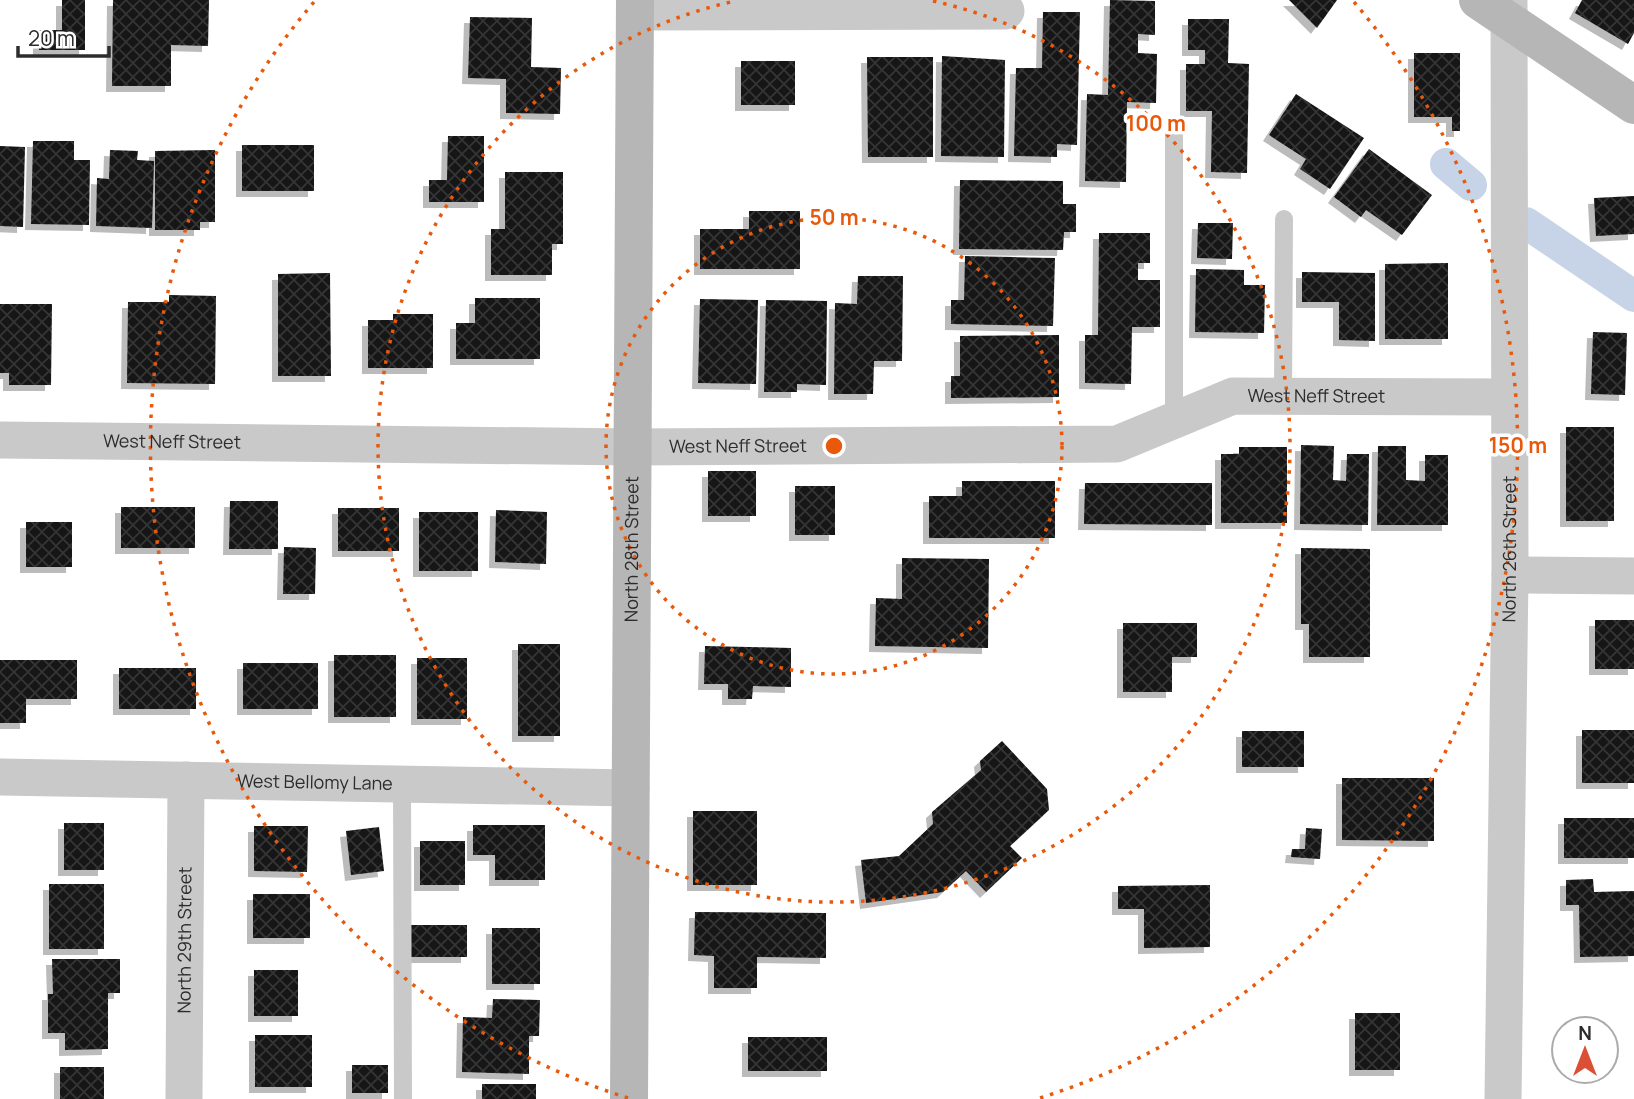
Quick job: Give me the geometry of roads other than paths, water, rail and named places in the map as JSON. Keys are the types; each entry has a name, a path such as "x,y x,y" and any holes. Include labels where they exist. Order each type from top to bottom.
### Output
{"street":[{"path":"1478,0 1510,11 1634,105"},
{"path":"635,6 1006,11"},
{"name":"North 28th Street","path":"629,1099 635,6"},
{"name":"North 26th Street","path":"1503,1099 1510,575 1510,11"},
{"name":"West Neff Street","path":"0,440 633,447 1117,444 1233,396 1509,397"},
{"path":"1510,575 1634,576"},
{"name":"West Bellomy Lane","path":"0,777 631,788"},
{"name":"North 29th Street","path":"184,1099 186,780"}],"lane":[{"path":"1174,133 1174,422"},
{"path":"1283,397 1284,219"},
{"path":"402,784 403,1099"}],"waterway":[{"path":"1446,164 1471,185"},
{"path":"1526,223 1634,296"}]}
